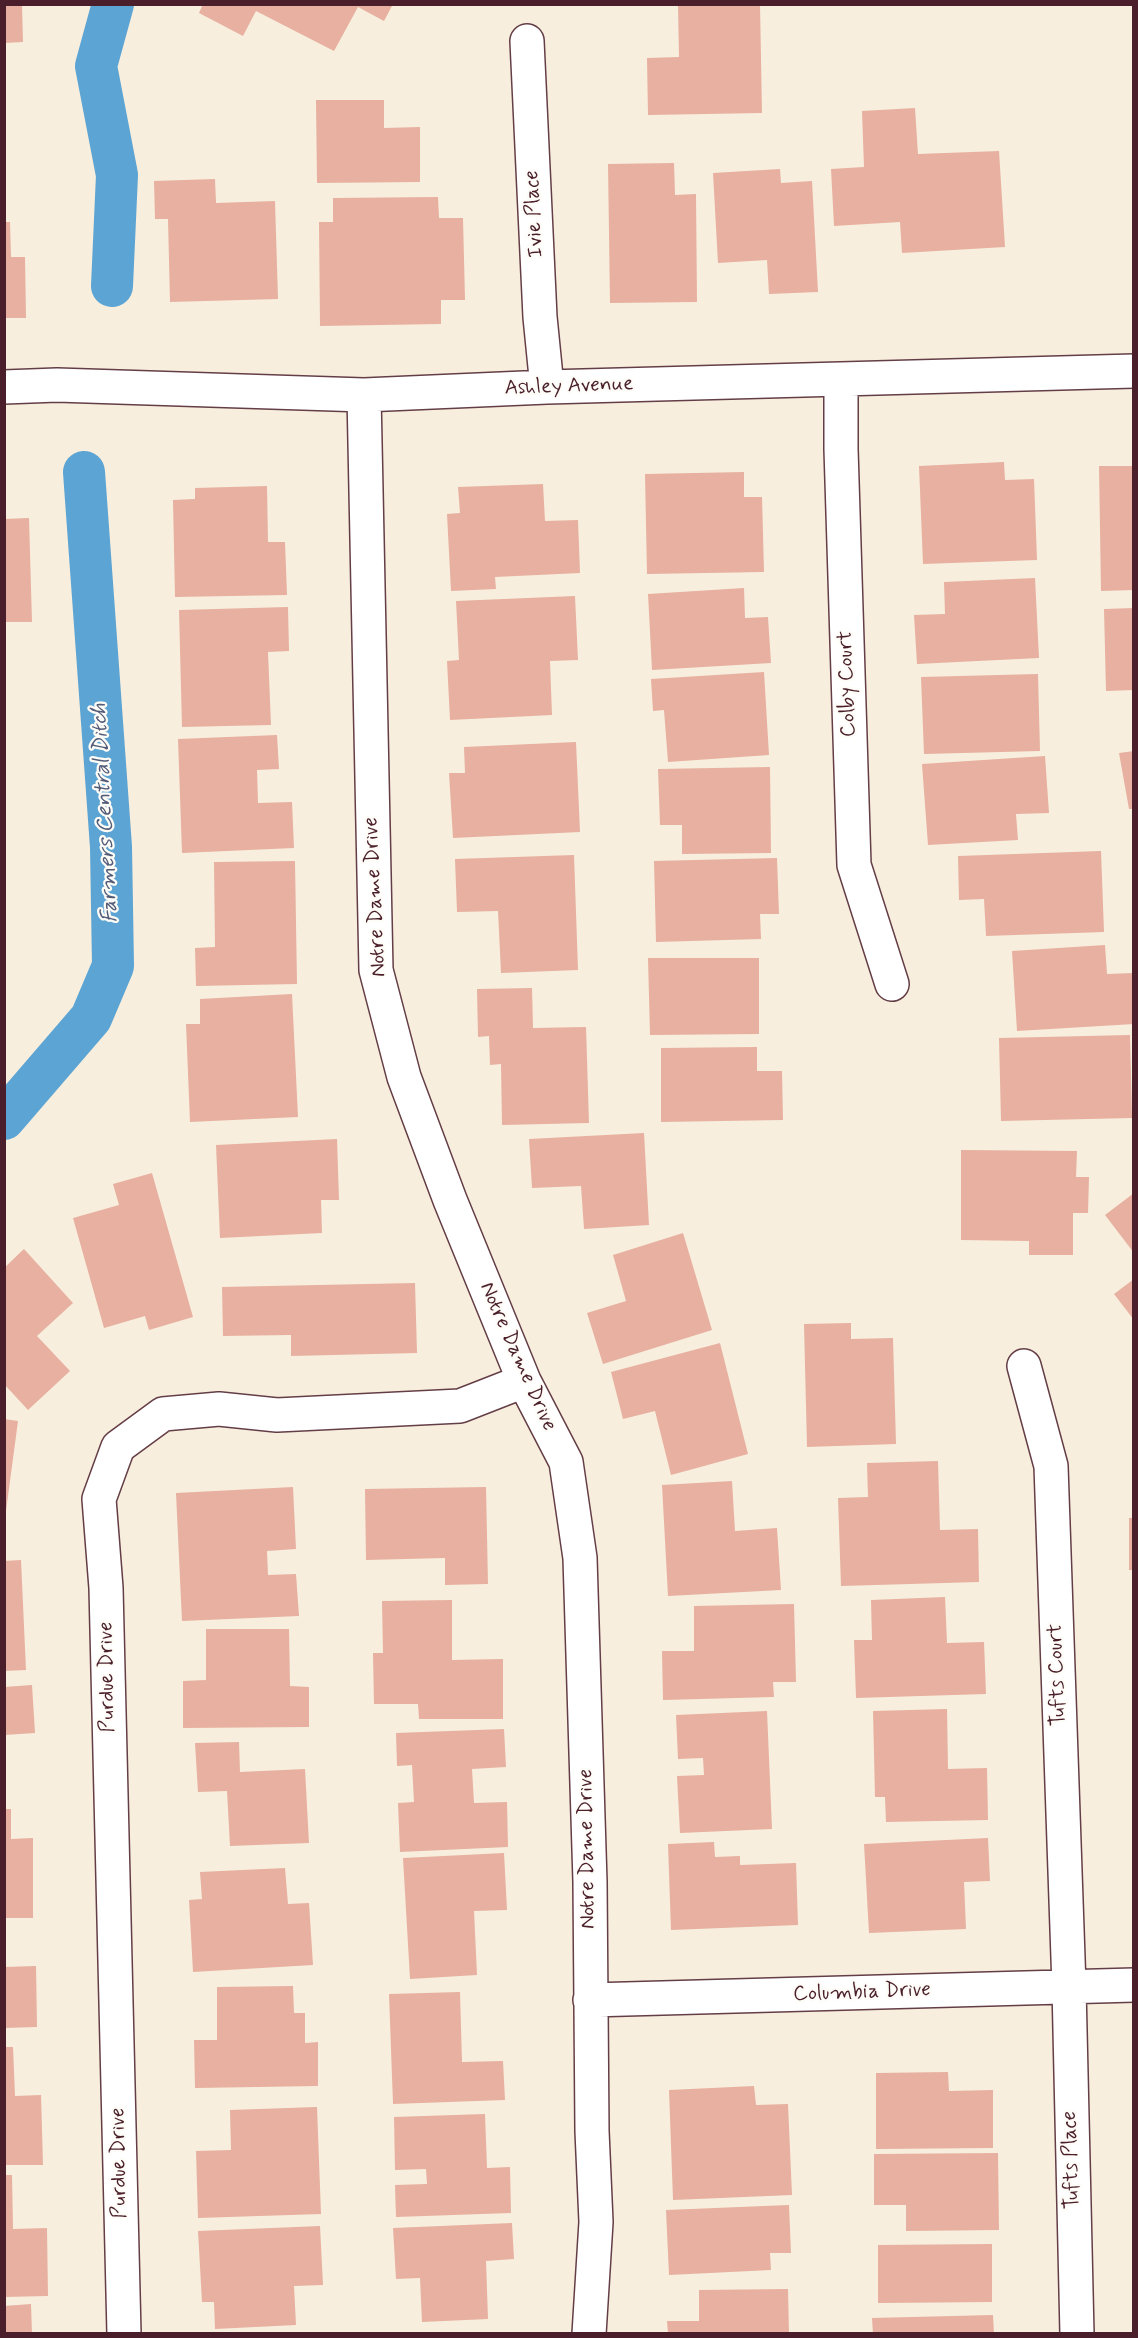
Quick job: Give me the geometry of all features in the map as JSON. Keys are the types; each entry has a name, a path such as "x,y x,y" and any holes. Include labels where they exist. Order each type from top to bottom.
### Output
{"street":[{"name":"Ivie Place","path":"527,41 540,317 548,387"},
{"name":"Ashley Avenue","path":"4,387 57,385 364,395 548,387 1134,371"},
{"name":"Colby Court","path":"841,380 841,461 854,866 892,984"},
{"name":"Notre Dame Drive","path":"364,395 376,970 404,1077 450,1200 524,1381 566,1462 580,1558 590,1882 590,2000 596,2222 589,2334"},
{"name":"Tufts Court","path":"1024,1365 1051,1466 1069,1987"},
{"name":"Purdue Drive","path":"124,2334 106,1588 99,1499 118,1447 163,1414 219,1409 277,1415 460,1406 524,1381"},
{"name":"Columbia Drive","path":"590,2000 1134,1985"},
{"name":"Tufts Place","path":"1069,1987 1077,2334"}],"building":[{"path":"4,4 22,4 23,42 4,43"},
{"path":"203,4 393,4 384,21 358,7 334,51 256,11 243,36 199,13"},
{"path":"678,4 760,4 762,113 648,115 647,58 679,57"},
{"path":"316,100 384,100 384,128 420,127 420,182 317,183"},
{"path":"915,108 918,154 999,151 1005,247 902,253 900,222 834,226 831,169 864,167 862,111"},
{"path":"674,163 675,195 696,194 697,302 610,303 608,164"},
{"path":"780,169 781,183 812,181 818,292 769,294 767,260 718,263 713,173"},
{"path":"215,179 216,203 275,201 278,299 170,302 168,219 155,219 154,181"},
{"path":"438,197 439,218 463,218 465,300 441,300 441,324 320,326 319,222 333,222 333,198"},
{"path":"4,222 10,222 11,257 25,257 26,318 4,318"},
{"path":"1004,462 1005,480 1034,479 1037,560 923,564 919,466"},
{"path":"1099,466 1134,466 1134,590 1101,591"},
{"path":"744,472 744,497 762,497 764,572 647,574 645,474"},
{"path":"543,484 545,521 578,520 580,573 495,577 496,589 451,591 447,514 460,513 458,487"},
{"path":"267,486 268,542 285,542 287,595 175,597 173,500 195,499 195,488"},
{"path":"29,518 32,622 4,622 4,519"},
{"path":"1035,578 1039,658 917,664 914,615 945,614 944,582"},
{"path":"744,588 745,618 768,617 771,663 652,670 648,594"},
{"path":"575,596 578,660 550,661 552,715 450,720 447,661 459,660 456,601"},
{"path":"288,607 289,651 268,652 271,725 182,727 179,610"},
{"path":"1134,608 1134,690 1106,691 1104,609"},
{"path":"764,672 769,755 668,762 664,710 653,711 651,679"},
{"path":"1038,674 1040,751 924,754 921,677"},
{"path":"277,735 279,769 257,770 258,803 292,802 294,848 182,853 178,739"},
{"path":"576,742 580,832 453,838 449,773 465,773 464,747"},
{"path":"1134,751 1134,809 1129,809 1119,753"},
{"path":"1045,756 1049,813 1016,814 1018,840 928,845 922,764"},
{"path":"770,767 771,853 682,854 682,825 660,825 658,769"},
{"path":"1101,851 1104,932 986,936 984,899 959,900 958,856"},
{"path":"574,855 578,970 501,973 498,911 457,912 455,859"},
{"path":"777,858 779,914 760,914 761,939 656,942 654,861"},
{"path":"295,861 297,984 196,986 195,948 215,947 214,862"},
{"path":"1105,945 1107,974 1134,973 1134,1024 1017,1031 1012,951"},
{"path":"648,958 759,958 759,1034 650,1035"},
{"path":"532,988 533,1028 586,1027 589,1123 502,1125 501,1064 490,1065 489,1036 478,1037 477,989"},
{"path":"292,994 298,1117 190,1122 186,1024 200,1024 200,999"},
{"path":"1130,1035 1132,1118 1001,1121 999,1038"},
{"path":"757,1047 757,1071 782,1071 783,1120 661,1122 661,1048"},
{"path":"644,1133 649,1225 584,1229 581,1186 532,1188 529,1139"},
{"path":"337,1139 339,1200 321,1200 322,1233 220,1238 216,1145"},
{"path":"961,1150 1077,1151 1076,1177 1089,1177 1088,1213 1073,1213 1073,1255 1029,1255 1029,1241 961,1240"},
{"path":"152,1173 193,1317 149,1330 145,1316 104,1328 73,1218 119,1205 113,1184"},
{"path":"1134,1193 1134,1253 1105,1215"},
{"path":"683,1233 712,1330 603,1364 587,1313 626,1301 613,1255"},
{"path":"24,1249 73,1303 37,1336 70,1371 28,1410 4,1384 4,1268"},
{"path":"1134,1279 1134,1320 1114,1294"},
{"path":"415,1283 417,1353 291,1356 291,1335 223,1336 222,1287"},
{"path":"851,1323 851,1339 893,1338 896,1444 807,1447 804,1324"},
{"path":"720,1343 748,1454 671,1475 655,1411 623,1419 611,1372"},
{"path":"4,1419 18,1421 6,1511 4,1511"},
{"path":"938,1461 940,1530 978,1529 979,1582 841,1586 838,1498 868,1497 867,1463"},
{"path":"732,1481 735,1531 777,1528 781,1590 668,1596 662,1485"},
{"path":"293,1487 296,1549 267,1551 268,1575 296,1574 299,1616 182,1621 176,1493"},
{"path":"486,1487 488,1584 445,1585 445,1558 366,1560 365,1489"},
{"path":"1129,1518 1134,1518 1134,1570 1129,1570"},
{"path":"21,1560 26,1670 4,1671 4,1561"},
{"path":"945,1597 947,1643 984,1642 986,1694 856,1698 854,1640 872,1640 871,1600"},
{"path":"452,1600 452,1660 503,1659 503,1719 419,1719 418,1704 374,1704 373,1653 383,1653 382,1601"},
{"path":"794,1604 796,1682 773,1682 774,1697 663,1700 662,1651 694,1651 694,1606"},
{"path":"206,1629 289,1629 290,1686 309,1687 309,1727 183,1728 183,1681 206,1680"},
{"path":"32,1685 35,1733 4,1735 4,1687"},
{"path":"947,1709 948,1769 987,1768 988,1820 886,1822 885,1797 875,1797 873,1711"},
{"path":"767,1711 772,1829 680,1833 677,1776 704,1775 703,1758 678,1759 676,1715"},
{"path":"504,1729 506,1767 472,1769 474,1803 507,1802 508,1847 400,1852 398,1803 414,1802 412,1765 397,1766 396,1733"},
{"path":"239,1742 240,1772 305,1769 309,1843 230,1846 227,1791 198,1792 195,1743"},
{"path":"4,1809 11,1809 11,1839 33,1838 33,1918 4,1918"},
{"path":"988,1838 990,1881 964,1882 966,1929 869,1933 864,1844"},
{"path":"714,1842 715,1857 740,1856 740,1865 796,1863 798,1925 671,1930 668,1844"},
{"path":"504,1853 507,1910 474,1911 477,1975 410,1979 403,1858"},
{"path":"285,1868 288,1904 309,1903 313,1965 193,1972 189,1900 202,1899 200,1872"},
{"path":"36,1966 37,2027 4,2028 4,1967"},
{"path":"293,1986 294,2013 305,2013 305,2043 318,2042 318,2086 195,2088 194,2040 217,2040 217,1987"},
{"path":"460,1992 462,2062 503,2061 505,2100 393,2104 389,1994"},
{"path":"4,2047 13,2047 15,2096 41,2095 43,2165 4,2165"},
{"path":"948,2072 949,2091 993,2090 993,2148 876,2149 876,2073"},
{"path":"754,2086 756,2105 788,2104 792,2195 673,2200 669,2090"},
{"path":"317,2107 321,2214 198,2218 196,2151 231,2150 230,2110"},
{"path":"485,2114 487,2168 510,2167 511,2213 396,2217 395,2185 427,2184 426,2169 395,2170 394,2117"},
{"path":"998,2153 999,2230 906,2231 906,2205 874,2205 874,2154"},
{"path":"4,2175 12,2175 13,2229 47,2228 48,2296 4,2297"},
{"path":"789,2205 791,2253 770,2253 771,2270 669,2275 666,2210"},
{"path":"512,2223 514,2259 486,2261 488,2319 422,2322 420,2278 396,2279 393,2228"},
{"path":"320,2226 323,2285 294,2286 296,2325 215,2329 214,2302 202,2302 198,2231"},
{"path":"992,2244 992,2302 878,2303 878,2245"},
{"path":"788,2289 789,2334 668,2334 667,2321 699,2321 699,2290"},
{"path":"31,2304 32,2334 4,2334 4,2306"},
{"path":"993,2315 994,2334 873,2334 872,2318"}],"waterway":[{"name":"Farmers Central Ditch","path":"112,286 117,175 96,66 113,4"},
{"name":"Farmers Central Ditch","path":"4,1119 91,1018 113,966 111,847 84,472"}]}
